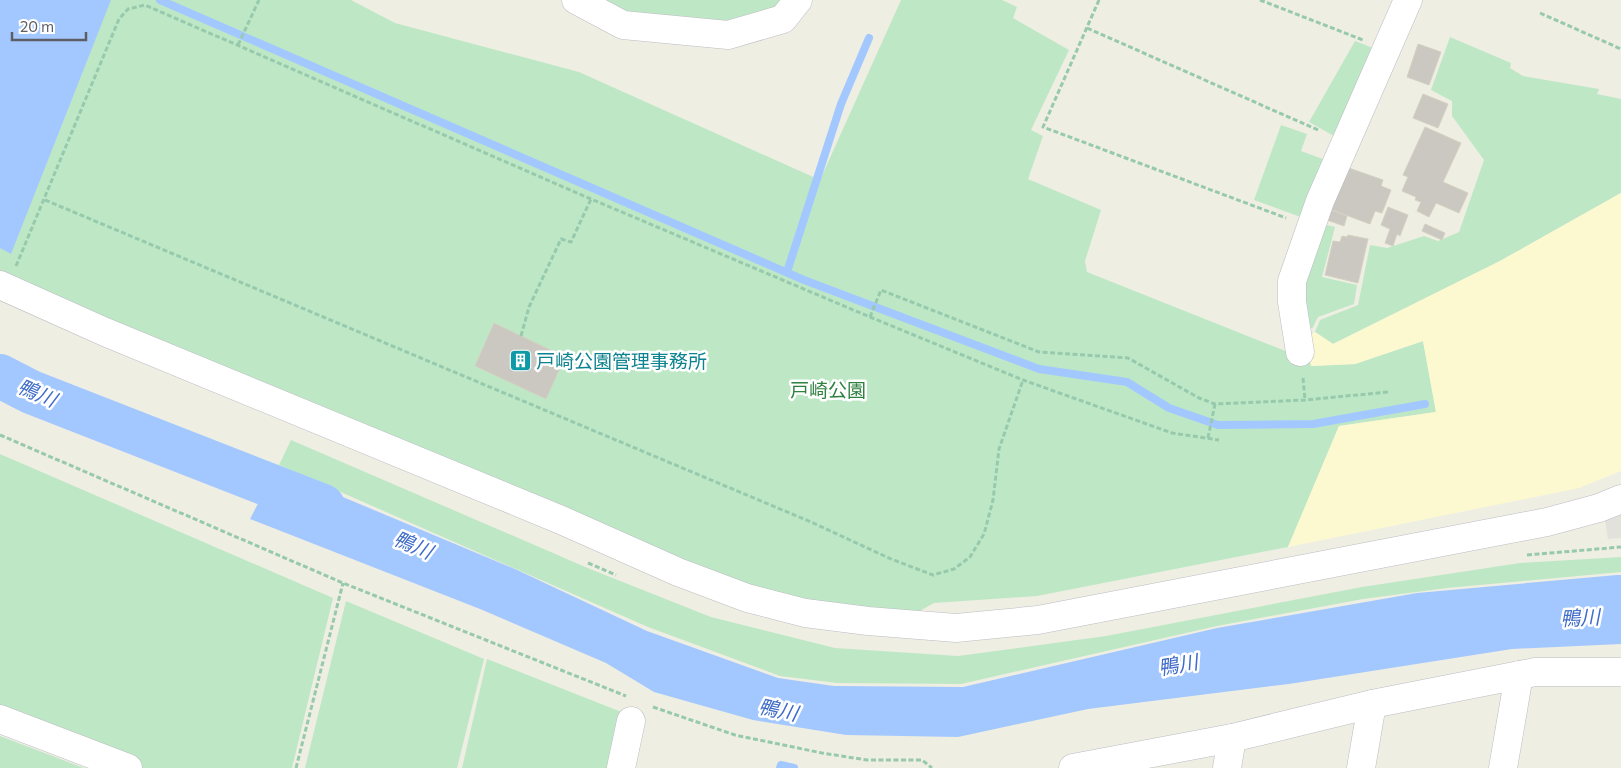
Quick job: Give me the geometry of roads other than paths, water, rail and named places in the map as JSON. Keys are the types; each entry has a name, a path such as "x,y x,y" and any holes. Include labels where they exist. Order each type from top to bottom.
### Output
{"street":[{"path":"576,0 623,25 728,35 783,19 798,0"},
{"path":"1300,352 1292,302 1292,281 1320,201 1408,0"},
{"path":"7,278 114,336 560,520 687,575 747,598 805,612 868,621 956,628 1038,620 1547,522 1599,508 1621,499"},
{"path":"1084,767 1232,738 1372,704 1535,672 1621,672"},
{"path":"1503,768 1519,675"},
{"path":"1361,768 1372,704"},
{"path":"621,768 634,707"},
{"path":"0,719 128,768"},
{"path":"1227,768 1232,738"}],"water":[{"path":"0,0 111,0 11,254 0,248"},
{"path":"276,469 515,569 647,631 778,678 834,686 963,687 1217,628 1417,593 1617,575 1621,575 1621,644 1512,649 1289,684 1088,709 958,737 846,735 753,720 654,692 606,663 480,609 250,519"}],"waterway":[{"path":"160,0 804,280 1039,369 1127,382 1169,408 1218,425 1313,424 1425,404"},
{"path":"787,272 841,104 869,38"},
{"name":"鴨川","path":"0,376 31,392 323,506"},
{"path":"780,768 781,765 794,768"}],"place":[{"name":"戸崎公園管理事務所","path":"520,361"}],"park label":[{"name":"戸崎公園","path":"828,390"}]}
